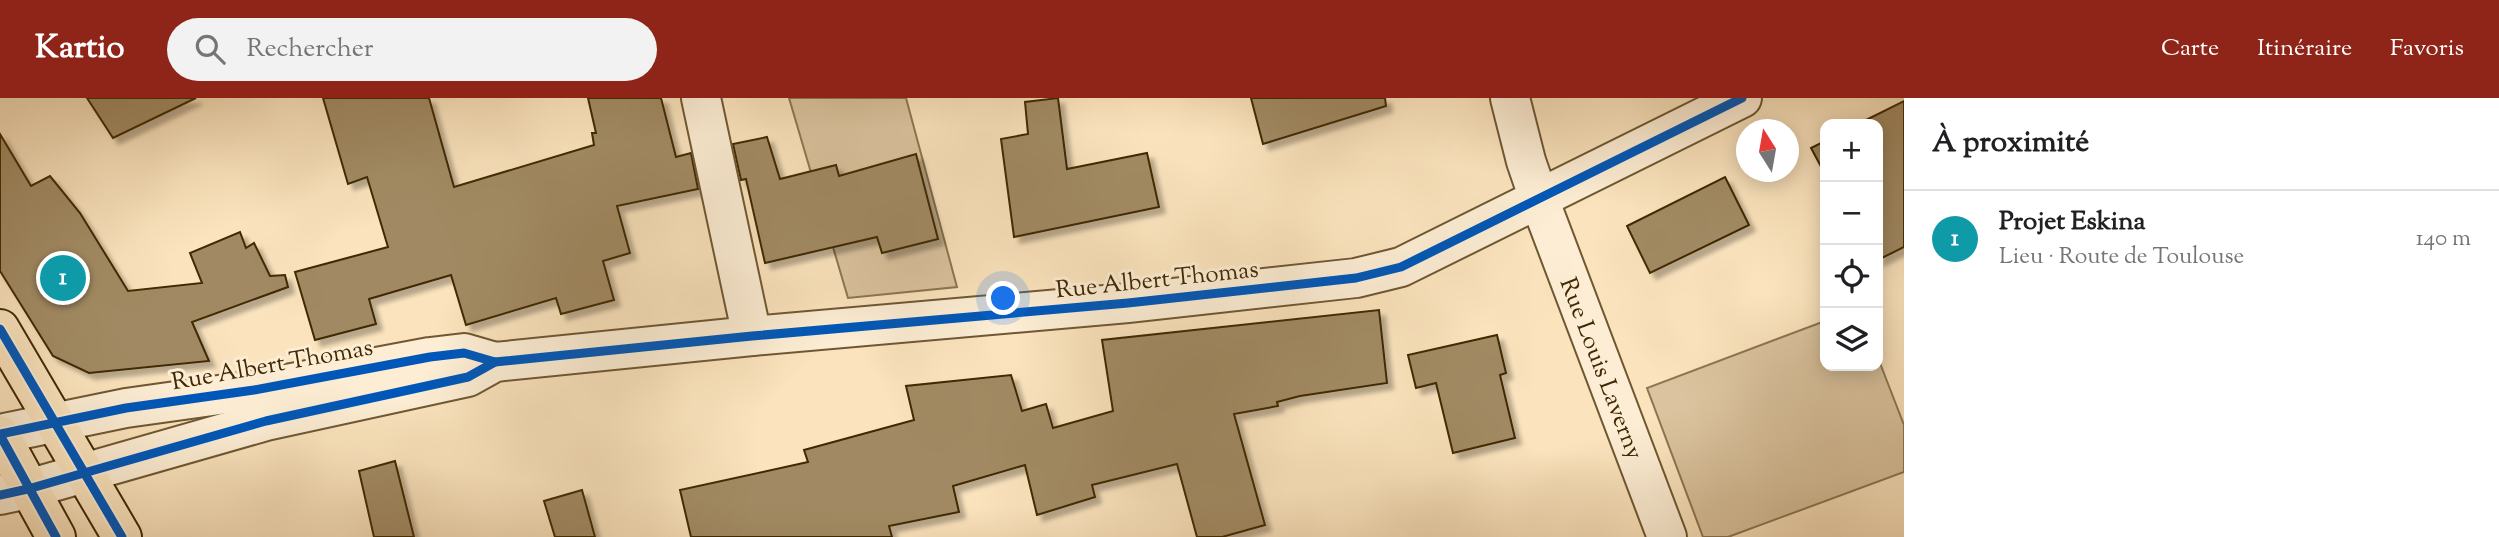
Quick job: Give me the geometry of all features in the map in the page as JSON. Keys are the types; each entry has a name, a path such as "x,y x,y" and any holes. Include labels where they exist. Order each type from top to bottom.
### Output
{"main road":[{"path":"0,329 122,537"},
{"path":"0,434 14,492 56,537"}],"street":[{"path":"702,98 752,336"},
{"name":"Rue Louis Laverny","path":"1510,98 1539,199 1667,537"},
{"name":"Rue Albert Thomas","path":"0,434 150,404 254,390 464,353 495,362 1128,303 1356,278 1401,267 1742,98"},
{"name":"Rue Albert Thomas","path":"14,492 266,421 468,377 495,362"}],"shaded area":[{"path":"789,98 906,98 957,287 848,298"},
{"path":"1820,323 1820,371 1883,371 1904,425 1904,472 1728,537 1703,537 1647,388"}],"building":[{"path":"87,98 196,98 113,138"},
{"path":"323,98 429,98 454,187 594,145 592,133 596,133 588,98 661,98 676,157 691,153 698,189 617,206 630,253 603,261 614,300 561,314 556,298 466,325 451,275 369,299 376,324 315,340 295,272 388,247 367,177 348,184"},
{"path":"1058,98 1067,169 1147,153 1159,207 1014,237 1001,139 1028,134 1025,102"},
{"path":"1251,98 1385,98 1386,106 1263,144"},
{"path":"1904,101 1904,247 1883,258 1883,119 1868,119"},
{"path":"0,134 31,186 50,176 80,213 128,291 202,283 190,253 240,232 246,248 254,243 270,276 285,275 288,287 192,322 209,361 89,373 53,356 0,271"},
{"path":"767,137 780,179 836,165 839,176 916,154 938,239 882,253 877,237 765,263 746,179 741,180 733,144"},
{"path":"1820,144 1820,165 1811,148"},
{"path":"1725,177 1749,225 1650,273 1627,226"},
{"path":"1379,310 1387,383 1300,396 1277,402 1278,406 1234,414 1265,525 1222,537 1197,537 1177,464 1092,485 1095,497 1037,515 1025,465 953,486 959,512 889,526 892,537 691,537 680,490 808,462 804,450 914,420 906,386 1011,375 1022,411 1046,404 1053,428 1113,411 1102,340"},
{"path":"1497,335 1506,373 1500,375 1515,438 1453,453 1436,383 1416,388 1408,355"},
{"path":"395,461 414,537 374,537 359,471"},
{"path":"582,490 595,537 555,537 544,501"}],"cycle path":[{"path":"0,495 266,421 468,377 495,362 1128,303 1356,278 1401,267 1742,98"},
{"path":"0,329 122,537"},
{"path":"0,434 126,408 254,390 430,357 464,353 495,362"},
{"path":"0,435 56,537"}],"place":[{"name":"Projet Eskina","path":"63,278"}]}
